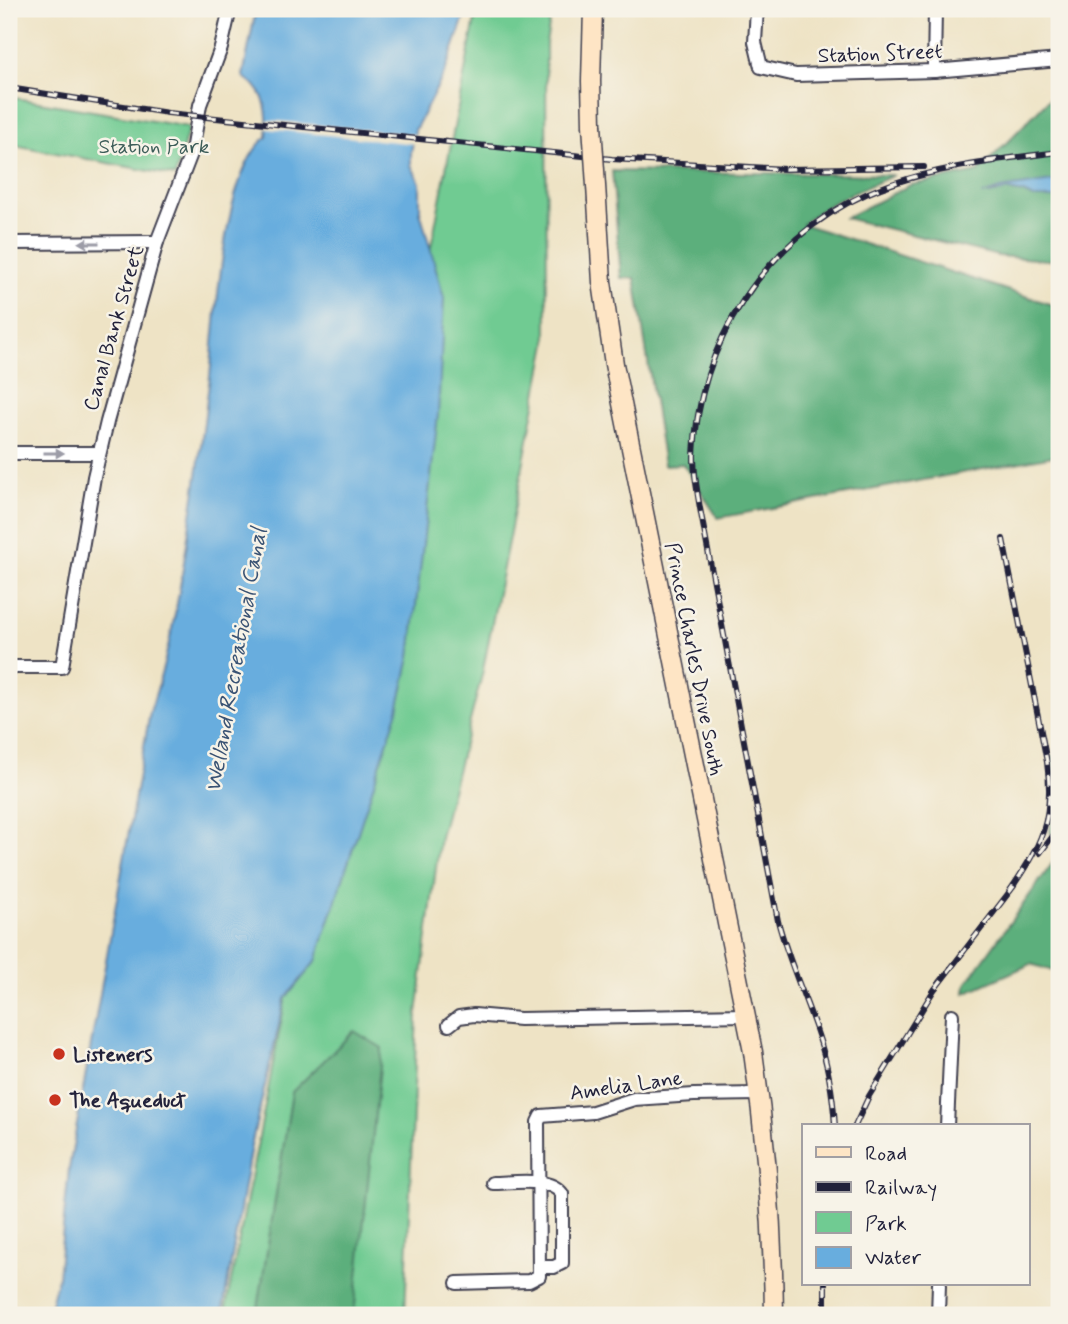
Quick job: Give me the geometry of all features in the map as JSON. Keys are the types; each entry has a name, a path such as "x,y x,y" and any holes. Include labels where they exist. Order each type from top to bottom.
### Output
{"main road":[{"name":"Prince Charles Drive South","path":"593,9 592,125 602,282 614,365 746,1015 759,1094 769,1200 774,1315"}],"street":[{"name":"Canal Bank Street","path":"9,667 62,667 99,453 157,242 192,150 200,105 224,38 230,9"},
{"name":"Station Street","path":"757,9 755,43 761,67 796,75 934,71 1059,60"},
{"path":"934,71 935,9"},
{"path":"9,243 157,242"},
{"path":"9,453 99,453"},
{"path":"449,1025 458,1017 474,1015 534,1019 746,1015"},
{"path":"947,1124 952,1015"},
{"name":"Amelia Lane","path":"539,1183 538,1122 541,1116 593,1112 634,1099 694,1094 759,1094"},
{"path":"493,1183 539,1183 559,1189 564,1203 562,1263 554,1267 539,1267"},
{"path":"457,1283 532,1281 539,1276 539,1183"},
{"path":"938,1315 939,1286"}],"green space":[{"path":"477,9 552,9 546,43 547,343 482,675 440,837 417,1013 405,1315 228,1315 226,1307"},
{"path":"1059,89 1059,180 1009,190 1034,198 1056,198 1059,195 1059,261 998,256 845,218 910,185 978,172"},
{"name":"Station Park","path":"9,97 189,127 175,176 9,144"},
{"path":"612,171 894,175 835,202 803,224 1059,307 1059,455 718,518 683,464 664,465 635,278 621,278"},
{"path":"1059,755 1059,848 1050,831 1056,804 1053,756"},
{"path":"1059,854 1059,973 1031,964 965,993 966,984"},
{"path":"354,1031 382,1048 354,1315 257,1315 292,1092"}],"water":[{"name":"Welland Recreational Canal","path":"256,9 467,9 445,72 415,130 411,153 411,165 420,183 420,211 444,298 438,415 410,657 398,710 316,961 285,999 251,1146 222,1315 48,1315 58,1277 69,1169 150,712 180,586 210,376 224,248 240,180 252,154 267,137 263,98 255,85 243,76"},
{"path":"1059,180 1059,195 1056,198 1034,198 1009,190 982,195 1000,189"}],"pier":[{"path":"268,120 418,135 416,144 267,129"}],"railway":[{"path":"9,88 168,113 612,159 785,169 924,167"},
{"path":"987,161 1059,152"},
{"path":"835,1124 830,1080 822,1046 778,921 698,495 694,456 698,415 708,375 723,336 743,300 768,267 797,238 830,214 866,194 929,173 995,161"},
{"path":"1003,539 1049,782 1049,800 1043,831 1030,860 1009,892"},
{"path":"1040,853 1059,828"},
{"path":"856,1124 869,1096 934,990 1014,886"},
{"path":"825,1286 825,1315"}],"place":[{"name":"Listeners","path":"59,1054"},
{"name":"The Aqueduct","path":"55,1100"}]}
